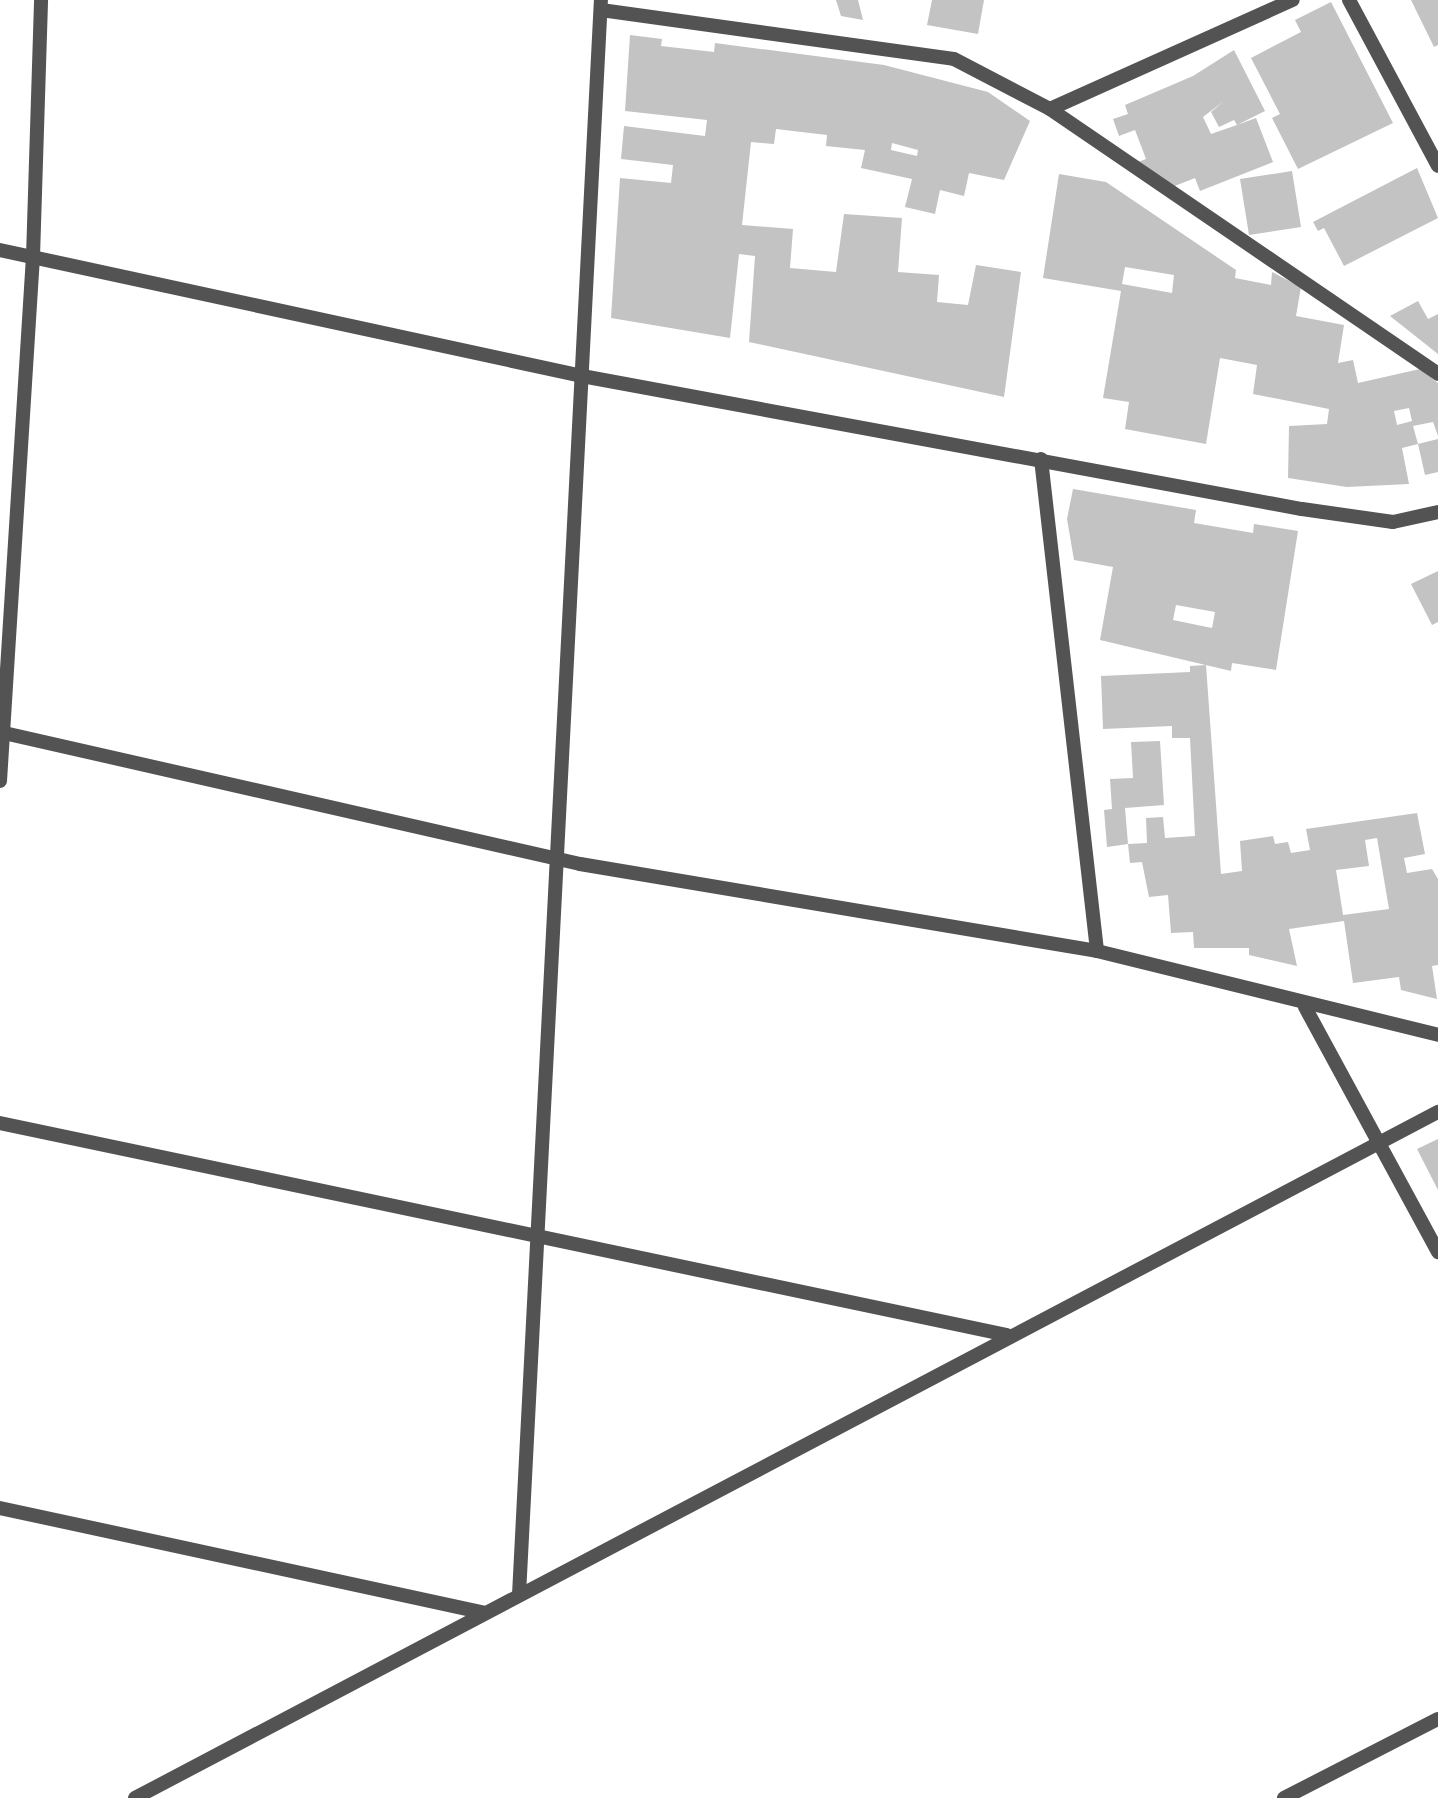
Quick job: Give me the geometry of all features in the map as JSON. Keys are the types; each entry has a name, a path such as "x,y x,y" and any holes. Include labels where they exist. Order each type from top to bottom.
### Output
{"street":[{"path":"0,780 33,257 41,0"},
{"path":"1050,109 1293,0"},
{"path":"1349,0 1438,166"},
{"path":"519,1595 601,5 954,59 1050,109 1438,374"},
{"path":"0,250 582,376 1393,522 1438,512"},
{"path":"1041,459 1097,951"},
{"path":"1,732 556,859 1097,951 1305,1007 1438,1035"},
{"path":"1305,1007 1382,1142 1438,1252"},
{"path":"135,1798 1007,1335 1438,1112"},
{"path":"0,1123 539,1240 1007,1335"},
{"path":"0,1508 485,1613"},
{"path":"1284,1798 1438,1719"}],"building":[{"path":"836,0 858,0 863,20 841,16"},
{"path":"932,0 984,0 978,34 927,25"},
{"path":"1411,0 1438,0 1438,45 1434,47"},
{"path":"1331,2 1393,123 1298,169 1272,118 1280,114 1251,58 1301,32 1295,20"},
{"path":"630,35 662,39 661,46 714,52 715,43 884,65 988,92 1030,121 1004,180 969,173 964,196 940,190 935,214 905,207 912,179 861,168 865,150 826,146 827,135 776,129 774,144 751,142 742,225 793,229 790,268 836,272 844,214 902,218 898,272 939,275 937,302 968,305 976,265 1021,272 1004,397 749,342 755,256 739,254 730,338 611,318 620,178 671,183 673,165 621,159 624,126 705,136 707,120 625,111","holes":["892,143 918,150 917,156 891,150"]},
{"path":"1234,50 1265,111 1237,125 1256,118 1273,162 1200,191 1195,178 1167,189 1133,164 1146,159 1135,130 1119,136 1113,119 1128,114 1125,105 1193,76","holes":["1224,101 1211,112 1219,127 1234,120 1237,125 1211,134 1203,117"]},
{"path":"1417,168 1438,218 1344,266 1324,228 1318,231 1313,222"},
{"path":"1292,171 1301,227 1249,235 1240,179"},
{"path":"1059,174 1106,182 1236,270 1235,278 1271,285 1272,272 1301,287 1296,316 1344,325 1338,363 1353,360 1358,383 1420,369 1438,383 1438,436 1433,422 1413,426 1418,444 1402,448 1409,484 1347,487 1288,478 1289,426 1327,424 1329,409 1253,394 1257,365 1220,358 1206,444 1125,429 1129,402 1103,398 1121,291 1043,278","holes":["1125,267 1174,275 1172,293 1122,284","1409,408 1412,421 1397,425 1394,411"]},
{"path":"1418,301 1428,319 1438,314 1438,354 1390,316"},
{"path":"1438,439 1438,472 1425,475 1418,444"},
{"path":"1073,489 1196,510 1194,523 1253,533 1254,524 1298,531 1276,670 1232,663 1231,671 1100,640 1113,567 1074,560 1067,519","holes":["1176,605 1215,612 1212,628 1173,620"]},
{"path":"1438,571 1438,622 1432,625 1411,584"},
{"path":"1206,665 1221,874 1242,871 1240,841 1273,836 1275,844 1288,842 1291,853 1310,850 1306,829 1417,813 1425,854 1404,858 1407,873 1432,869 1438,879 1438,965 1432,966 1437,999 1401,990 1399,977 1353,983 1344,921 1289,929 1297,966 1249,955 1249,948 1194,948 1193,932 1171,933 1168,895 1149,897 1142,862 1130,863 1128,844 1147,843 1146,818 1163,817 1165,838 1195,836 1190,738 1172,738 1172,726 1103,729 1101,676 1190,672 1190,666","holes":["1377,838 1389,909 1343,915 1336,870 1369,866 1365,840"]},
{"path":"1160,741 1164,805 1125,808 1128,844 1107,847 1104,810 1112,809 1110,779 1133,778 1131,742"},
{"path":"1438,1139 1438,1190 1417,1149"}]}
